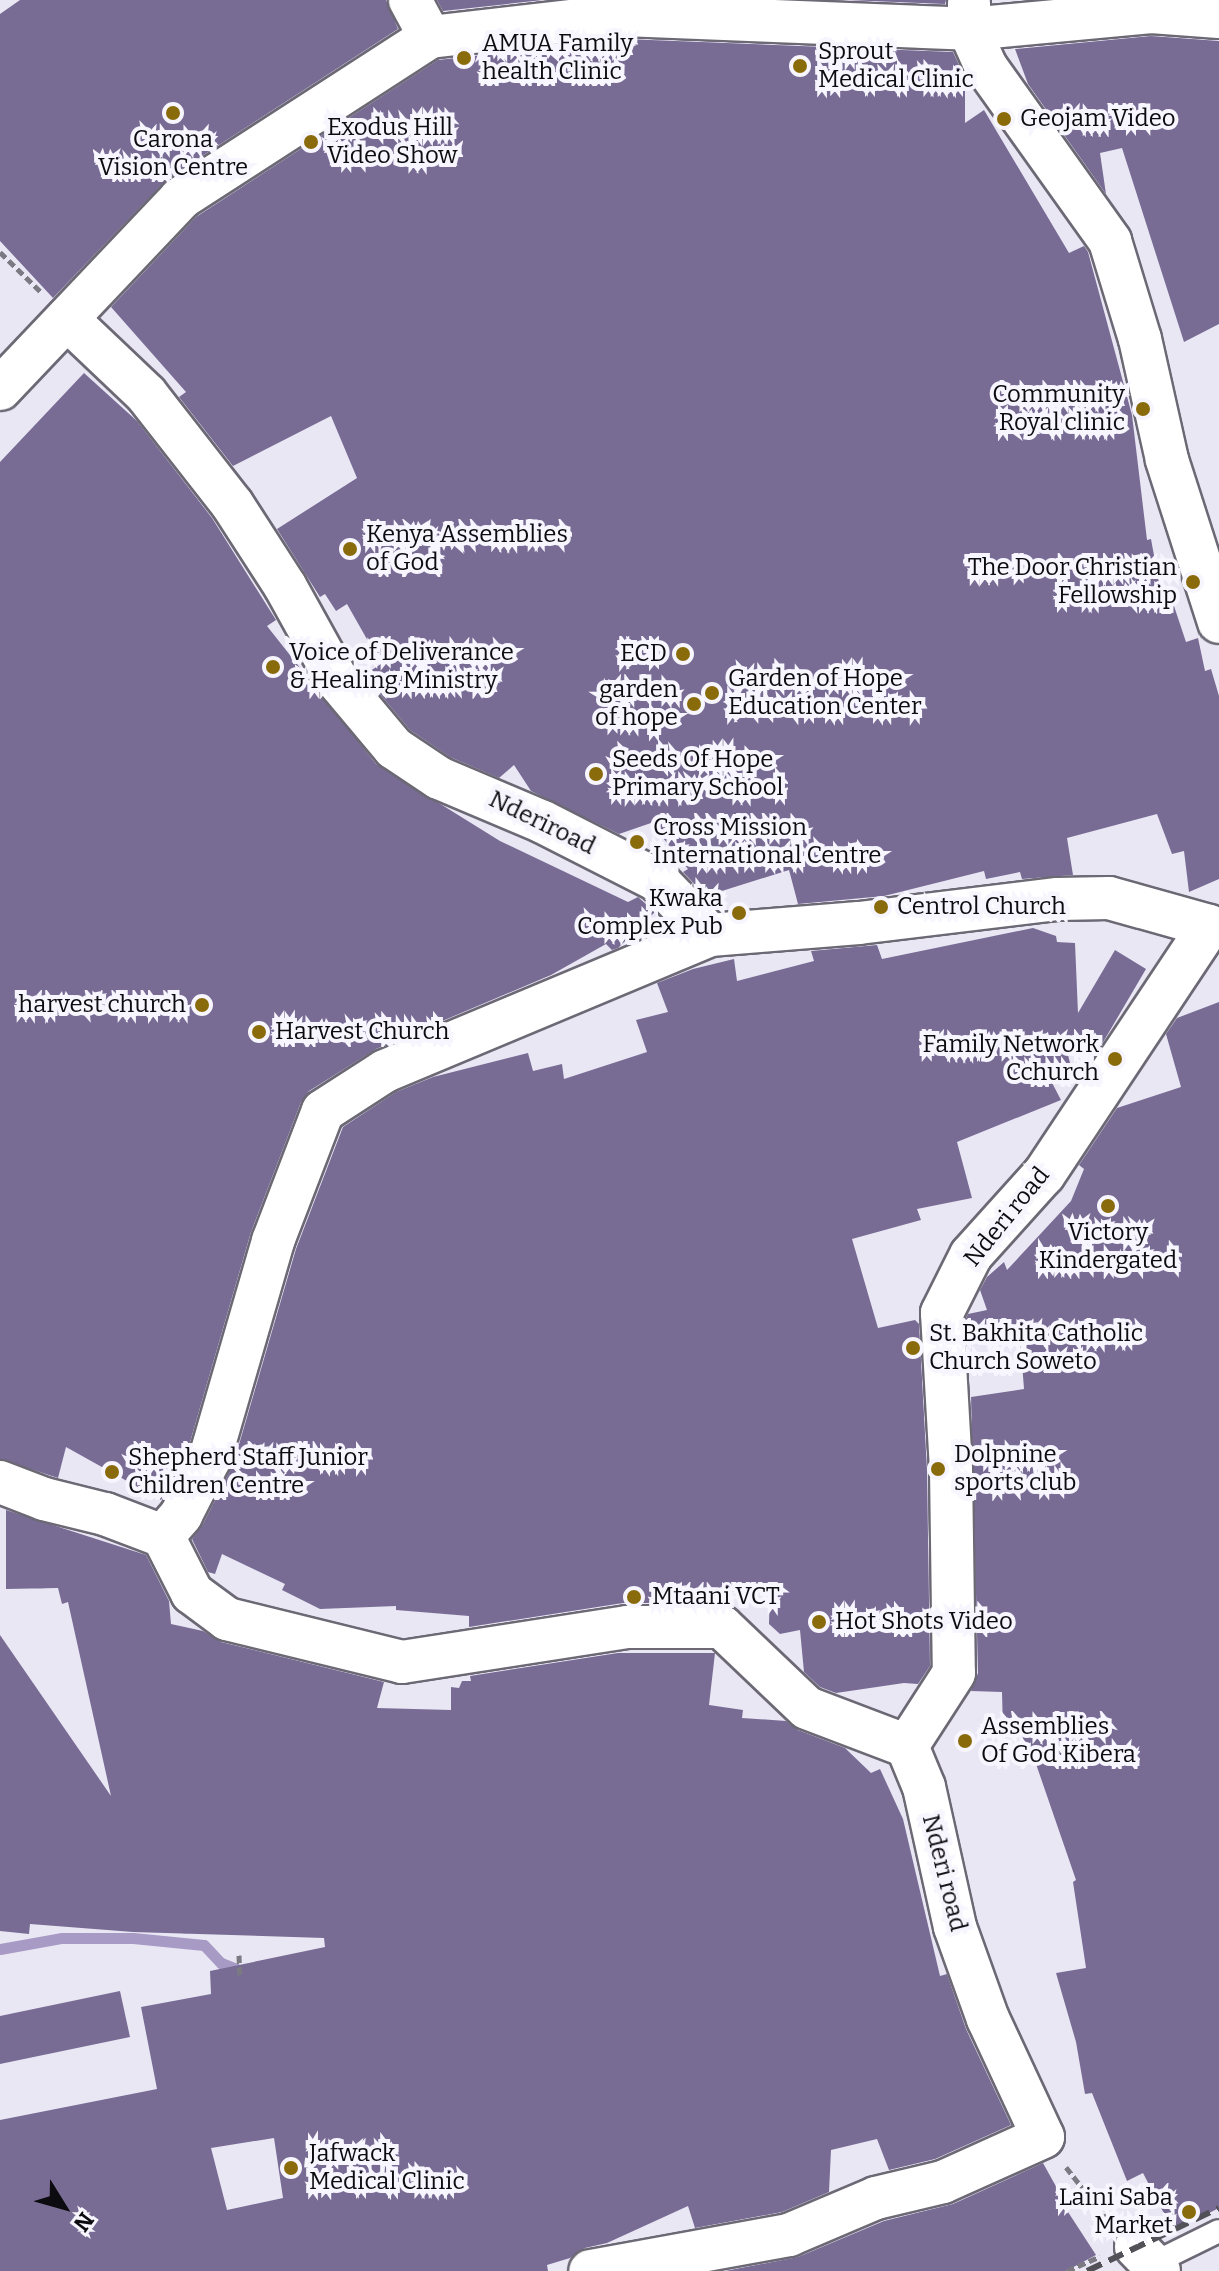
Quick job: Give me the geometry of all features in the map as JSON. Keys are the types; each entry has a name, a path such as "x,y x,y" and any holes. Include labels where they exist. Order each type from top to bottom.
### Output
{"street":[{"path":"410,0 430,37"},
{"path":"0,389 181,198 430,37 624,15 1151,12 1219,17"},
{"path":"969,15 986,67 1110,241 1140,339 1167,460 1219,622"},
{"name":"Nderiroad","path":"67,319 146,394 232,504 285,586 337,680 394,748 439,778 543,822 657,880 710,935"},
{"path":"163,1536 181,1515 210,1458 273,1241 323,1111 385,1071 710,935 859,923 995,905 1109,898 1216,928"},
{"name":"Nderi road","path":"1043,2137 988,2019 955,1927 924,1787 907,1746 954,1673 951,1469 942,1313 971,1255 1044,1174 1216,928"},
{"path":"0,1482 44,1499 105,1514 163,1536 192,1593 227,1619 402,1662 627,1627 722,1627 807,1708 907,1746"},
{"path":"590,2271 789,2235 876,2198 943,2182 1043,2137"}],"lane":[{"path":"1149,2261 1219,2231"}],"path":[{"path":"0,252 67,319"},
{"path":"239,1955 240,1978"},
{"path":"1043,2137 1092,2204 1149,2261"}],"building":[{"path":"20,0 386,0 398,29 168,178 53,298 0,241 0,14"},
{"path":"437,0 543,0 443,11"},
{"path":"846,0 946,0 945,4"},
{"path":"1151,36 1219,41 1219,324 1184,342 1122,148 1100,153 1106,194 1028,84 1015,49"},
{"path":"625,39 953,52 965,78 965,123 984,110 1069,253 1084,246 1088,252 1132,415 1147,540 1151,539 1162,599 1171,597 1186,642 1198,638 1205,671 1211,669 1219,696 1219,879 1189,892 1184,851 1172,854 1157,814 1067,838 1073,875 1022,879 1020,872 986,879 984,871 884,896 798,904 789,870 706,896 683,872 688,869 651,823 619,834 531,791 514,765 499,778 450,757 410,730 364,675 381,664 347,604 336,611 325,594 320,597 277,529 357,478 331,416 233,466 179,397 186,392 111,307 196,217 438,60"},
{"path":"84,373 137,421 212,518 276,620 267,626 376,764 500,841 628,902 638,897 655,912 618,948 612,950 606,944 551,975 376,1049 309,1091 301,1102 251,1232 188,1449 161,1500 66,1447 58,1478 0,1459 0,462"},
{"path":"1033,928 1056,936 1057,942 1075,943 1078,1013 1115,950 1146,969 1102,1044 1068,1055 1070,1063 1049,1077 1061,1100 957,1142 972,1198 917,1209 921,1220 852,1239 878,1328 915,1320 919,1324 927,1470 930,1666 918,1684 904,1683 836,1693 820,1687 804,1672 800,1630 780,1634 769,1624 770,1586 736,1595 724,1584 723,1589 648,1603 623,1603 469,1627 469,1616 396,1610 396,1606 320,1609 282,1590 285,1584 222,1554 215,1574 208,1572 192,1539 202,1526 233,1465 296,1249 343,1127 396,1092 433,1077 528,1053 533,1071 562,1064 564,1079 647,1052 636,1020 668,1012 657,983 693,969 734,959 737,981 814,961 811,951 877,945 882,959"},
{"path":"1219,1002 1219,2208 1173,2231 1143,2173 1127,2181 1092,2093 1085,2094 1076,2042 1056,1973 1086,1968 1073,1882 1076,1880 1036,1764 1032,1765 1020,1729 1003,1731 1002,1692 971,1691 978,1673 971,1397 1024,1389 1020,1337 967,1337 966,1318 968,1314 987,1310 980,1290 987,1277 1004,1262 1007,1270 1071,1201 1084,1169 1079,1165 1117,1108 1181,1087 1166,1034 1177,1018"},
{"path":"6,1510 146,1555 169,1601 171,1624 203,1631 221,1642 384,1682 377,1708 451,1710 451,1687 459,1688 462,1681 471,1681 470,1676 618,1653 715,1653 709,1705 743,1710 742,1718 786,1721 798,1730 845,1748 871,1773 880,1769 903,1819 940,1976 947,1974 966,2029 1011,2125 935,2159 889,2170 877,2139 831,2150 829,2192 782,2212 695,2228 688,2206 607,2243 585,2248 570,2258 547,2265 548,2271 0,2271 0,2120 157,2089 141,2007 211,1994 210,1971 325,1947 324,1938 133,1932 30,1924 29,1934 0,1931 0,1635 111,1796 68,1602 62,1604 58,1588 6,1589","holes":["274,2138 283,2198 227,2210 211,2148"]},
{"path":"120,1991 130,2037 0,2064 0,2016"},
{"path":"1043,2163 1058,2190 1055,2192 1096,2255 1066,2271 725,2271 798,2257 884,2221 953,2204"}],"waterway":[{"path":"0,1949 62,1938 133,1938 204,1945 221,1963 242,1971"}],"railway":[{"path":"1087,2271 1219,2208"}],"place":[{"name":"AMUA Family health Clinic","path":"464,58"},
{"name":"Sprout Medical Clinic","path":"800,66"},
{"name":"Carona Vision Centre","path":"173,113"},
{"name":"Geojam Video","path":"1004,119"},
{"name":"Exodus Hill Video Show","path":"311,142"},
{"name":"Community Royal clinic","path":"1143,409"},
{"name":"Kenya Assemblies of God","path":"350,549"},
{"name":"The Door Christian Fellowship","path":"1193,582"},
{"name":"ECD","path":"683,654"},
{"name":"Voice of Deliverance & Healing Ministry","path":"273,667"},
{"name":"Garden of Hope Education Center","path":"712,693"},
{"name":"garden of hope","path":"694,704"},
{"name":"Seeds Of Hope Primary School","path":"596,774"},
{"name":"Cross Mission International Centre","path":"637,842"},
{"name":"Centrol Church","path":"881,907"},
{"name":"Kwaka Complex Pub","path":"739,913"},
{"name":"harvest church","path":"202,1005"},
{"name":"Harvest Church","path":"259,1032"},
{"name":"Family Network Cchurch","path":"1115,1059"},
{"name":"Victory Kindergated","path":"1108,1206"},
{"name":"St. Bakhita Catholic Church Soweto","path":"913,1348"},
{"name":"Dolpnine sports club","path":"938,1469"},
{"name":"Shepherd Staff Junior Children Centre","path":"112,1472"},
{"name":"Mtaani VCT","path":"634,1597"},
{"name":"Hot Shots Video","path":"819,1622"},
{"name":"Assemblies Of God Kibera","path":"965,1741"},
{"name":"Jafwack Medical Clinic","path":"291,2168"},
{"name":"Laini Saba Market","path":"1189,2212"}]}
